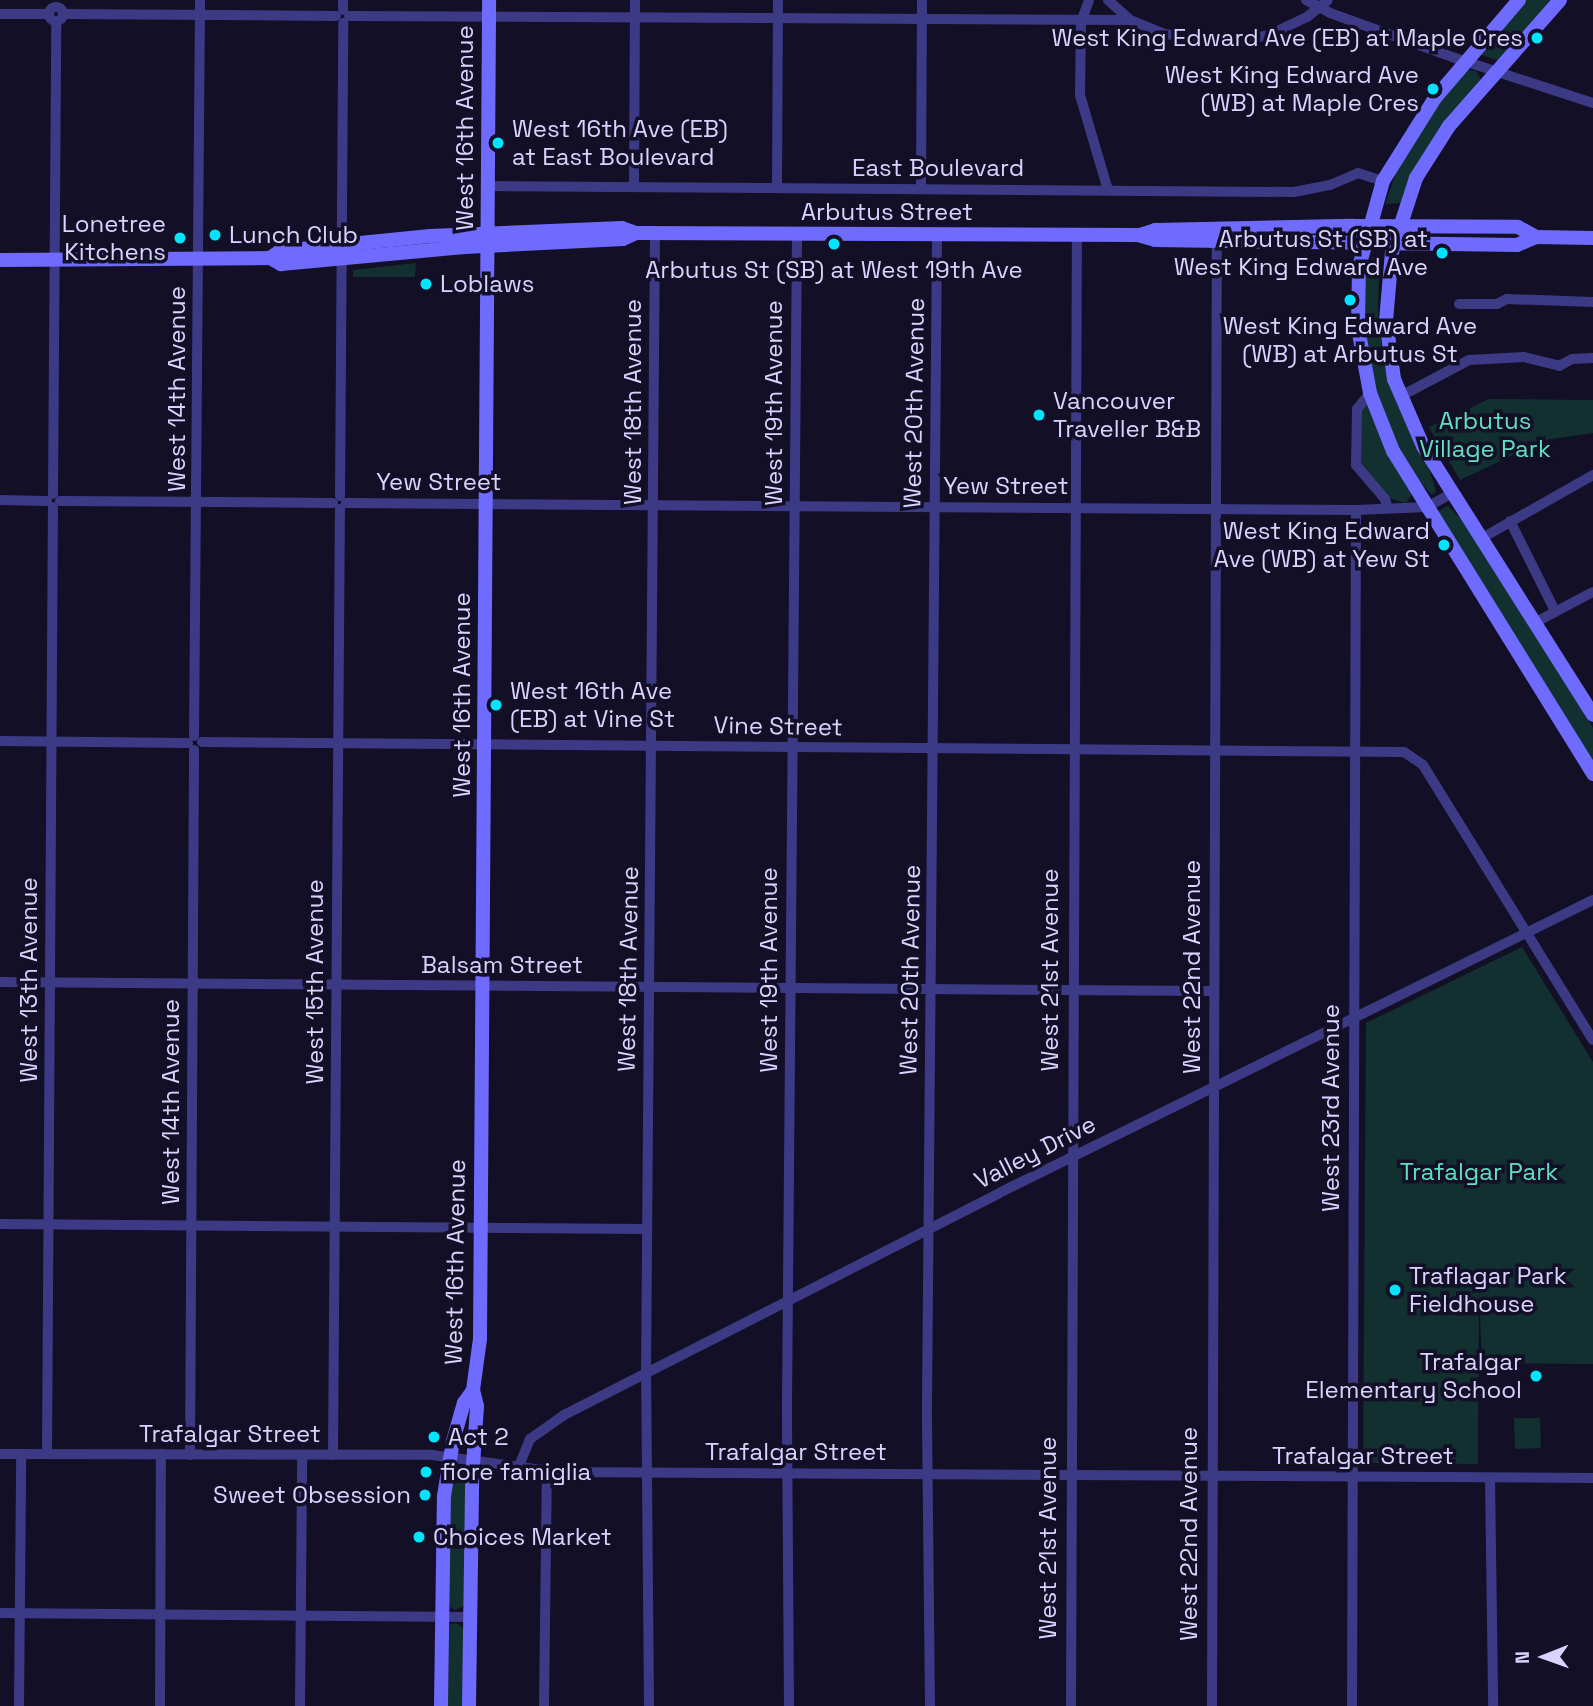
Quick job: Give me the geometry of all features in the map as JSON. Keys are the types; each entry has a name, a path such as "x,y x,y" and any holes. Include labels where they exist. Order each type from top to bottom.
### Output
{"main road":[{"name":"West 16th Avenue","path":"469,1706 473,1460 477,1406 473,1390 480,1339 489,0"},
{"path":"1519,0 1416,123 1383,181 1366,233 1356,309 1370,393 1393,451 1593,774"},
{"path":"1560,0 1434,146 1416,178 1394,241 1386,285 1385,320 1390,357 1401,396 1452,493 1593,715"},
{"name":"Arbutus Street","path":"0,260 270,258 281,264 342,252 487,238 623,239 636,233 1138,235 1154,240 1217,234 1366,233 1399,226 1518,227 1536,237"},
{"name":"Arbutus Street","path":"1366,233 1394,241 1517,244 1536,237 1593,238"},
{"name":"West 16th Avenue","path":"441,1706 442,1514 450,1457 464,1403 473,1390"}],"street":[{"name":"West 14th Avenue","path":"190,1455 200,0"},
{"path":"634,187 635,0"},
{"path":"777,188 778,0"},
{"path":"921,189 922,0"},
{"path":"1089,0 1081,22 1082,106 1108,190"},
{"path":"1108,0 1130,20 1181,39 1236,42 1269,35 1318,9 1328,0"},
{"path":"1306,0 1318,9 1465,62 1593,103"},
{"path":"0,14 56,11 200,15 343,13 489,17 1081,22 1130,20"},
{"name":"West 13th Avenue","path":"47,1454 56,11"},
{"name":"West 15th Avenue","path":"333,1455 343,13"},
{"name":"East Boulevard","path":"488,186 1294,192 1329,185 1358,173 1383,181"},
{"name":"West 18th Avenue","path":"649,1706 646,1375 655,233"},
{"name":"West 19th Avenue","path":"789,1706 786,1472 797,234"},
{"name":"West 20th Avenue","path":"930,1706 928,1230 937,234"},
{"name":"West 22nd Avenue","path":"1212,1706 1209,1476 1217,234"},
{"name":"West 21st Avenue","path":"1071,1706 1068,1474 1077,235"},
{"path":"1459,304 1496,304 1507,299 1593,302"},
{"path":"1401,396 1469,360 1524,357 1559,366 1572,359 1593,358"},
{"path":"1370,393 1357,409 1356,466 1385,499 1388,509"},
{"path":"1482,538 1593,475"},
{"path":"1576,483 1593,483"},
{"name":"Yew Street","path":"0,500 1356,510 1427,507 1452,493"},
{"name":"West 23rd Avenue","path":"1352,1706 1350,1477 1356,510"},
{"path":"1510,521 1555,611"},
{"path":"1535,622 1593,592"},
{"name":"Vine Street","path":"0,741 1404,752 1423,765 1593,1040"},
{"name":"Valley Drive","path":"519,1466 521,1451 537,1432 1070,1157 1593,900"},
{"name":"Balsam Street","path":"0,982 1213,990"},
{"path":"0,1224 647,1229"},
{"name":"Trafalgar Street","path":"0,1454 450,1457 547,1472 1593,1478"},
{"path":"19,1706 21,1454"},
{"path":"160,1706 161,1454"},
{"path":"300,1706 302,1455"},
{"path":"544,1706 547,1472"},
{"path":"1490,1478 1493,1706"},
{"path":"0,1613 470,1617"}],"green space":[{"path":"1525,0 1553,0 1500,61 1479,54"},
{"path":"1467,70 1476,71 1481,79 1433,138 1401,203 1385,204 1397,170 1444,97"},
{"path":"1373,257 1379,258 1378,320 1385,368 1426,459 1436,491 1432,495 1412,473 1380,410 1365,348 1366,267"},
{"path":"416,263 415,277 353,277 353,270"},
{"name":"Arbutus Village Park","path":"1489,399 1593,400 1593,433 1545,440 1460,480 1429,427"},
{"path":"1367,404 1412,494 1406,503 1391,499 1359,463 1361,409"},
{"path":"1448,506 1465,523 1593,728 1593,765 1438,511"},
{"name":"Trafalgar Park","path":"1522,947 1593,1062 1593,1364 1482,1363 1479,1288 1478,1464 1363,1463 1366,1023"},
{"path":"1514,1418 1540,1418 1541,1448 1515,1449"},
{"path":"461,1467 466,1472 464,1606 455,1610 447,1605 447,1505 455,1469"},
{"path":"456,1623 464,1628 464,1706 448,1706 449,1625"}],"place":[{"name":"West King Edward Ave (EB) at Maple Cres","path":"1537,38"},
{"name":"West King Edward Ave (WB) at Maple Cres","path":"1433,89"},
{"name":"West 16th Ave (EB) at East Boulevard","path":"498,143"},
{"name":"Lunch Club","path":"215,235"},
{"name":"Lonetree Kitchens","path":"180,238"},
{"name":"Arbutus St (SB) at West 19th Ave","path":"834,244"},
{"name":"Arbutus St (SB) at West King Edward Ave","path":"1442,253"},
{"name":"Loblaws","path":"426,284"},
{"name":"West King Edward Ave (WB) at Arbutus St","path":"1350,300"},
{"name":"Vancouver Traveller B&B","path":"1039,415"},
{"name":"West King Edward Ave (WB) at Yew St","path":"1444,545"},
{"name":"West 16th Ave (EB) at Vine St","path":"496,705"},
{"name":"Traflagar Park Fieldhouse","path":"1395,1290"},
{"name":"Trafalgar Elementary School","path":"1536,1376"},
{"name":"Act 2","path":"434,1437"},
{"name":"fiore famiglia","path":"426,1472"},
{"name":"Sweet Obsession","path":"425,1495"},
{"name":"Choices Market","path":"419,1537"}]}
